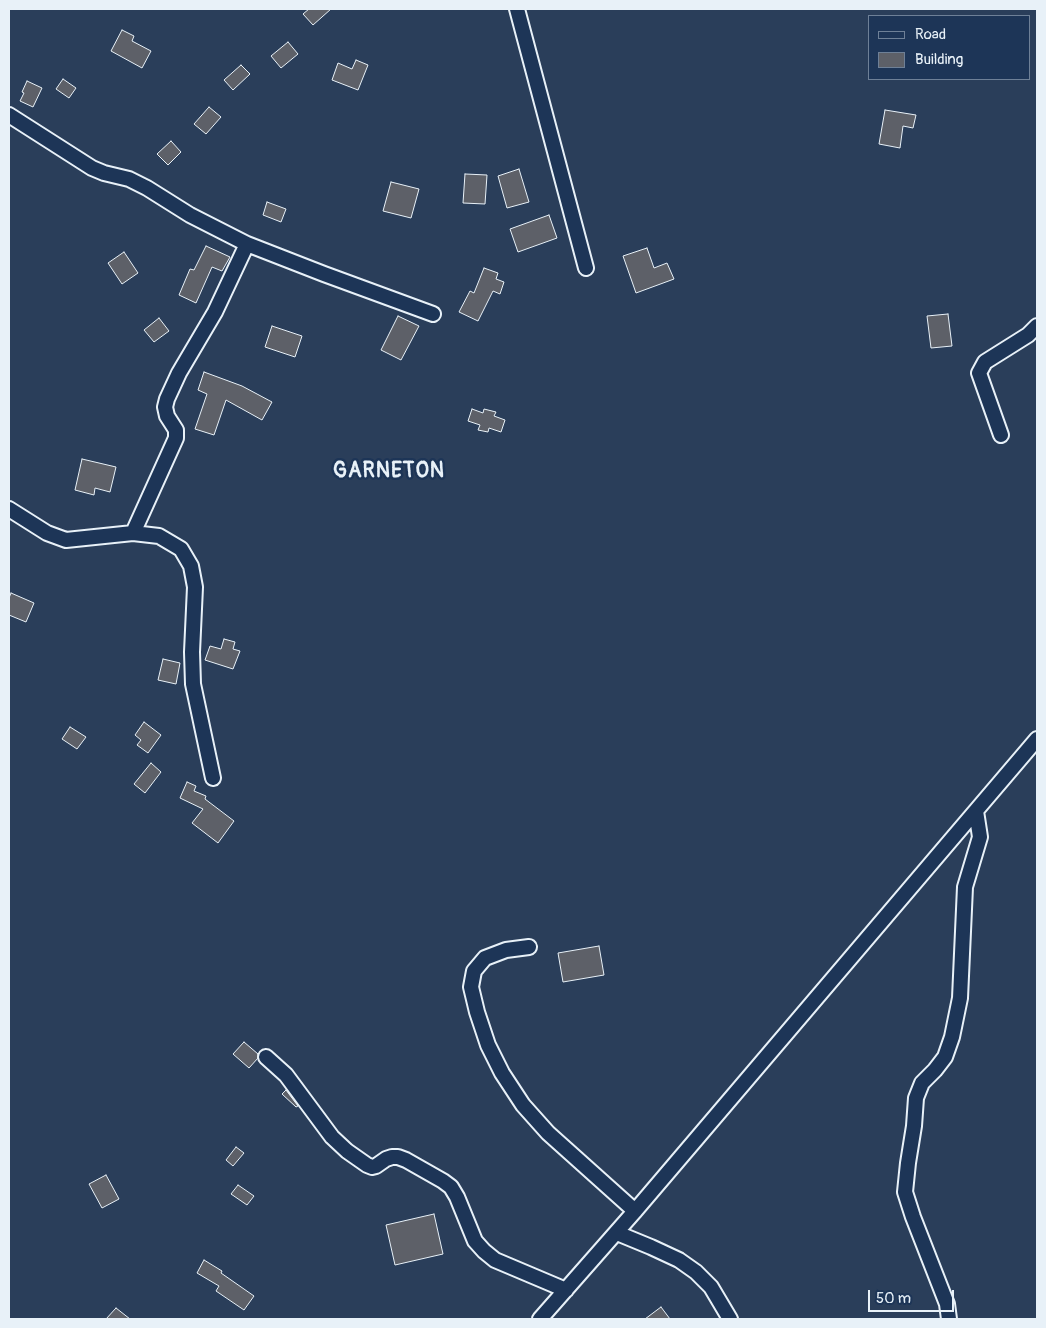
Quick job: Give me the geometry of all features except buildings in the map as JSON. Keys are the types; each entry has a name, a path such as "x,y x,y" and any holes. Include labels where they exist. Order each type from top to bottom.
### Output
{"street":[{"path":"517,9 586,268"},
{"path":"9,115 92,168 129,179 148,188 190,215 247,244 433,314"},
{"path":"133,533 176,438 176,430 167,416 166,400 179,372 215,312 247,244"},
{"path":"1000,436 979,373 985,362 1028,336 1037,326"},
{"path":"9,509 47,533 66,540 133,533 159,536 181,550 191,566 194,587 192,652 194,684 213,778"},
{"path":"540,1319 617,1233 1037,739"},
{"path":"949,1319 947,1304 905,1192 916,1098 922,1083 945,1057 952,1037 960,998 965,887 980,837 976,810"},
{"path":"529,946 506,950 485,958 474,971 471,987 488,1045 502,1073 523,1105 548,1133 635,1211"},
{"path":"266,1057 286,1075 332,1137 347,1151 372,1167 386,1159 398,1157 443,1181 451,1187 457,1197 475,1241 484,1252 495,1260 566,1290"},
{"path":"617,1233 651,1246 679,1260 696,1272 711,1287 730,1319"}],"district":[{"name":"GARNETON","path":"389,472"}]}
